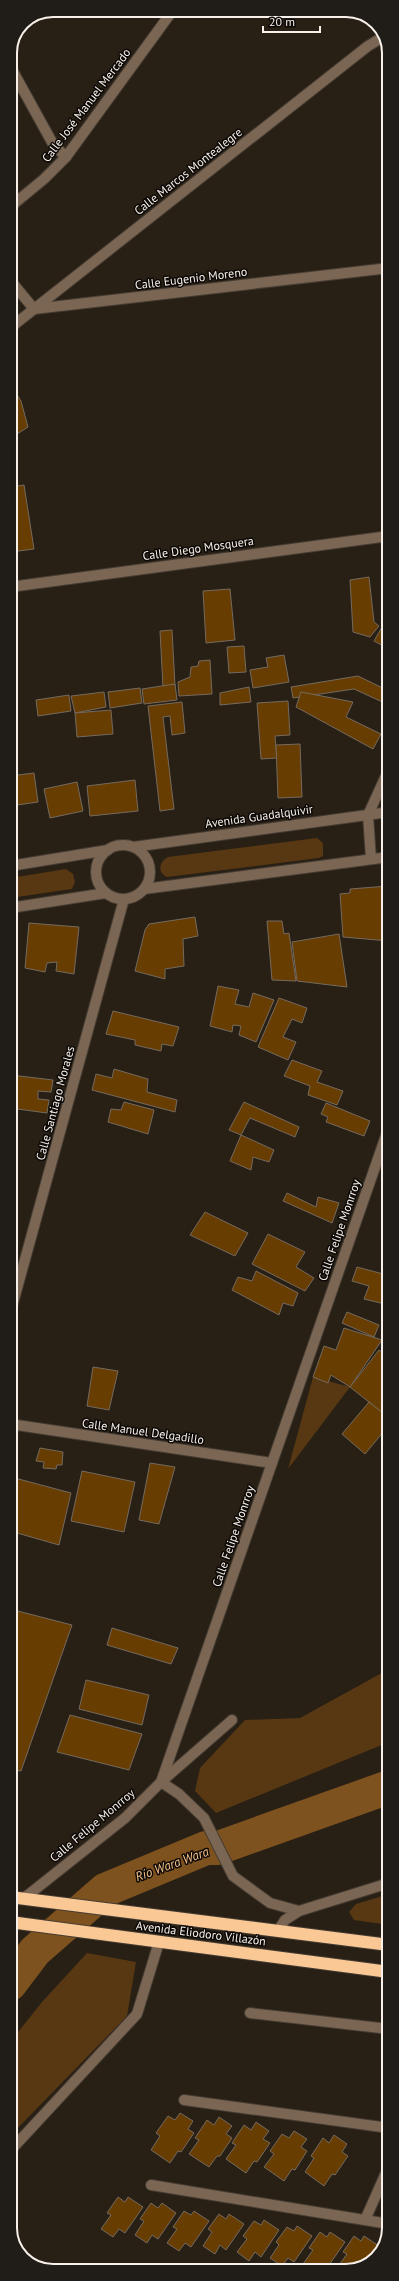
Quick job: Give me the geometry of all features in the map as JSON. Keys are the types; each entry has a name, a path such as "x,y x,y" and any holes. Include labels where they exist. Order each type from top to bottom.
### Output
{"highway":[{"name":"Avenida Eliodoro Villazón","path":"17,1898 382,1944"},
{"name":"Avenida Eliodoro Villazón","path":"17,1923 382,1971"}],"street":[{"name":"Calle José Manuel Mercado","path":"17,201 44,179 66,157 168,17"},
{"name":"Calle Marcos Montealegre","path":"17,322 362,51 379,40"},
{"path":"17,79 53,144 66,157"},
{"name":"Calle Eugenio Moreno","path":"34,309 382,269"},
{"path":"17,288 34,309"},
{"name":"Calle Diego Mosquera","path":"17,586 382,537"},
{"path":"371,860 368,815 382,784"},
{"name":"Avenida Guadalquivir","path":"133,846 382,813"},
{"path":"17,865 108,850 124,845 133,846 140,851 149,865 149,877 144,889 138,894 124,899 111,897 106,893 96,879 96,871 101,855 108,850"},
{"path":"144,889 382,858"},
{"path":"17,907 106,893"},
{"name":"Calle Santiago Morales","path":"17,1289 124,899"},
{"name":"Calle Felipe Monrroy","path":"23,1899 124,1818 161,1782 382,1147"},
{"name":"Calle Manuel Delgadillo","path":"17,1425 272,1463"},
{"path":"232,1720 161,1782 179,1794 204,1818 233,1876 270,1903 299,1911"},
{"path":"278,1931 285,1920 299,1911 382,1885"},
{"path":"17,2144 137,2014 159,1942"},
{"path":"250,2013 382,2028"},
{"path":"184,2100 382,2127"},
{"path":"365,2220 382,2182"},
{"path":"151,2185 382,2221"}],"shaded area":[{"path":"317,838 323,843 323,856 319,858 167,877 164,875 160,867 168,857"},
{"path":"66,869 73,874 75,882 72,889 17,897 17,877"},
{"path":"313,1377 350,1387 288,1469"},
{"path":"382,1673 382,1745 216,1813 195,1791 200,1768 245,1720 300,1718"},
{"path":"382,1896 382,1924 354,1920 349,1912 356,1904"},
{"path":"87,1953 136,1962 127,2016 17,2129 17,2033 42,2002"}],"building":[{"path":"17,395 21,401 28,427 17,434"},
{"path":"24,485 34,549 17,551 17,486"},
{"path":"369,577 374,622 379,626 370,637 353,632 350,580"},
{"path":"230,589 235,640 206,643 203,591"},
{"path":"382,627 382,645 374,641"},
{"path":"172,630 175,686 163,687 160,631"},
{"path":"244,646 246,672 229,673 227,647"},
{"path":"284,655 289,682 253,688 250,670 268,667 266,658"},
{"path":"210,660 212,694 179,696 178,682 190,677 191,667 198,666 199,661"},
{"path":"358,676 382,688 382,702 354,689 293,698 291,687"},
{"path":"175,684 177,700 144,704 142,689"},
{"path":"249,687 251,702 220,705 220,693"},
{"path":"140,688 142,703 110,708 108,692"},
{"path":"104,692 106,707 75,713 71,696"},
{"path":"301,692 353,702 346,717 381,734 373,749 296,707"},
{"path":"69,695 71,711 38,716 36,700"},
{"path":"288,701 290,735 275,736 277,758 261,759 257,703"},
{"path":"182,702 185,733 172,735 170,716 163,717 174,809 160,811 148,706"},
{"path":"111,710 113,734 77,737 75,713"},
{"path":"300,744 302,797 278,798 276,745"},
{"path":"34,773 38,802 17,805 17,775"},
{"path":"135,780 138,811 90,816 87,786"},
{"path":"77,782 83,811 50,818 44,789"},
{"path":"382,886 382,940 343,937 340,894 350,893 350,889"},
{"path":"195,917 198,936 183,939 184,966 165,969 165,979 135,971 145,930 149,924"},
{"path":"267,921 282,921 284,934 289,933 296,981 272,980"},
{"path":"29,923 79,927 74,974 56,971 57,962 47,963 45,972 25,968"},
{"path":"339,934 347,987 297,981 292,942"},
{"path":"218,986 239,990 235,1004 249,1007 253,993 274,1000 256,1042 239,1035 241,1026 233,1025 232,1032 210,1026"},
{"path":"279,998 307,1008 302,1023 292,1019 283,1037 296,1042 288,1060 258,1047"},
{"path":"113,1011 179,1027 173,1046 162,1044 161,1051 135,1045 135,1040 106,1034"},
{"path":"292,1060 322,1071 317,1082 343,1091 337,1105 308,1095 310,1086 284,1076"},
{"path":"114,1069 148,1079 147,1092 177,1100 175,1112 92,1090 96,1074 112,1078"},
{"path":"17,1076 53,1080 51,1092 38,1091 38,1099 49,1100 47,1113 17,1109"},
{"path":"124,1102 154,1110 148,1134 108,1122 111,1109 121,1110"},
{"path":"244,1102 299,1127 295,1137 250,1118 241,1135 229,1130"},
{"path":"326,1103 370,1121 364,1136 326,1122 328,1117 321,1114"},
{"path":"241,1135 274,1150 269,1162 253,1157 251,1170 230,1161"},
{"path":"287,1193 316,1207 318,1197 339,1203 332,1223 283,1201"},
{"path":"205,1212 248,1233 235,1256 190,1235"},
{"path":"268,1234 305,1252 296,1267 314,1278 305,1291 252,1264"},
{"path":"357,1267 382,1274 382,1303 364,1299 369,1286 352,1281"},
{"path":"256,1271 298,1293 293,1306 283,1303 279,1315 232,1290 238,1277 252,1281"},
{"path":"347,1312 379,1325 374,1337 342,1323"},
{"path":"344,1328 382,1340 350,1387 331,1375 328,1383 313,1377 324,1346 336,1350"},
{"path":"379,1350 382,1352 382,1412 350,1387"},
{"path":"93,1367 118,1371 109,1410 87,1406"},
{"path":"369,1402 382,1412 382,1433 365,1454 342,1434"},
{"path":"40,1448 63,1452 62,1465 57,1465 56,1469 43,1468 44,1462 36,1461"},
{"path":"150,1463 175,1467 159,1524 139,1520"},
{"path":"82,1471 135,1482 124,1532 71,1521"},
{"path":"17,1479 71,1493 59,1545 17,1533"},
{"path":"17,1611 72,1625 21,1771 17,1770"},
{"path":"112,1628 178,1648 171,1664 107,1645"},
{"path":"86,1680 149,1695 142,1725 79,1709"},
{"path":"70,1715 142,1734 129,1770 57,1752"},
{"path":"180,2113 193,2121 188,2129 194,2133 181,2152 178,2151 170,2163 151,2150 160,2136 156,2133 168,2116 175,2120"},
{"path":"219,2117 232,2126 226,2134 232,2138 220,2156 217,2156 209,2167 189,2154 199,2140 195,2138 207,2120 214,2125"},
{"path":"256,2122 269,2131 263,2139 270,2143 257,2162 254,2161 246,2173 226,2159 236,2145 232,2143 244,2125 251,2130"},
{"path":"294,2131 307,2139 301,2147 307,2151 295,2170 292,2169 284,2181 264,2167 274,2154 270,2151 282,2134 289,2138"},
{"path":"334,2135 347,2144 342,2152 348,2156 335,2175 332,2174 324,2186 305,2172 314,2158 311,2156 323,2138 329,2143"},
{"path":"118,2197 125,2202 128,2197 143,2207 125,2233 119,2229 113,2237 101,2229 111,2215 107,2213"},
{"path":"151,2203 158,2208 162,2203 176,2213 158,2239 152,2235 147,2243 135,2235 144,2221 140,2219"},
{"path":"184,2211 191,2215 194,2211 209,2221 191,2247 185,2243 179,2251 167,2243 177,2229 173,2227"},
{"path":"219,2214 226,2219 229,2214 244,2224 226,2250 220,2245 215,2254 203,2246 212,2232 208,2229"},
{"path":"264,2220 279,2230 261,2257 255,2252 249,2261 237,2252 247,2239 243,2236 254,2221 261,2225"},
{"path":"297,2226 312,2236 294,2262 288,2258 284,2264 279,2264 270,2258 279,2245 276,2242 287,2227 294,2231"},
{"path":"320,2232 327,2237 330,2232 345,2242 330,2264 303,2264 313,2250 309,2248"},
{"path":"354,2236 361,2241 364,2236 377,2245 373,2252 355,2263 340,2264 347,2254 343,2252"}],"waterway":[{"name":"Río Wara Wara","path":"17,1975 35,1951 105,1890 206,1848 218,1848 382,1789"}]}
